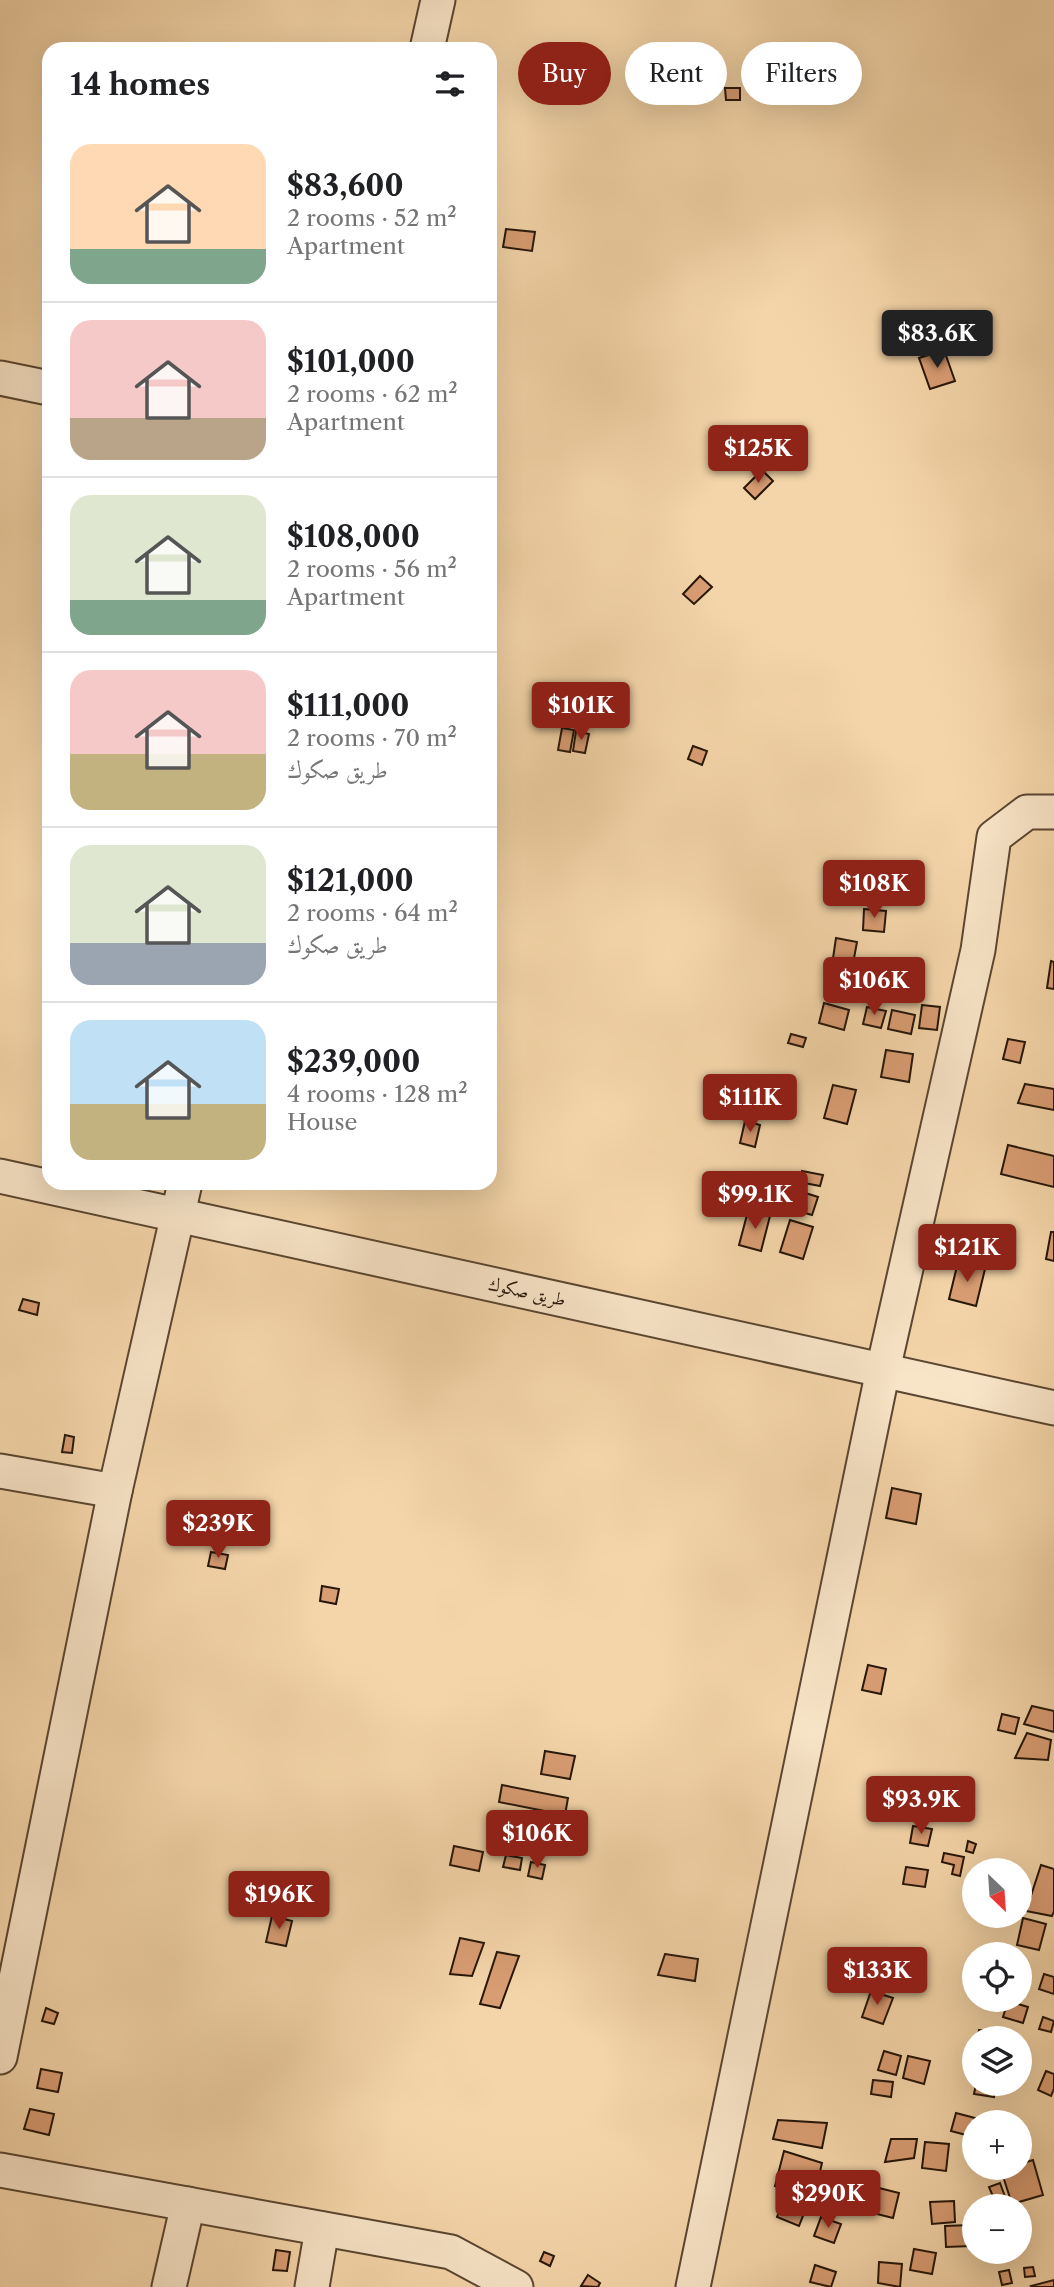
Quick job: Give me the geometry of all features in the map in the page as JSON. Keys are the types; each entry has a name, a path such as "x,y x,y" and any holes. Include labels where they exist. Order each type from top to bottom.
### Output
{"street":[{"path":"429,42 438,0"},
{"path":"0,378 42,387"},
{"path":"693,2287 883,1370 978,950 994,837 1027,812 1054,812"},
{"name":"طريق صكوك","path":"0,1176 42,1185"},
{"name":"طريق صكوك","path":"64,1190 1054,1408"},
{"path":"0,2057 116,1491 183,1190"},
{"path":"0,1471 116,1491"},
{"path":"0,2170 451,2252 516,2287"},
{"path":"169,2287 188,2204"},
{"path":"312,2287 323,2229"}],"building":[{"path":"727,88 740,88 740,100 727,100"},
{"path":"506,229 535,232 532,251 503,247"},
{"path":"944,350 955,381 930,389 919,358"},
{"path":"762,470 773,481 755,499 744,488"},
{"path":"700,576 712,587 694,604 683,594"},
{"path":"575,697 596,699 594,715 572,712"},
{"path":"562,728 574,730 570,752 558,750"},
{"path":"576,731 589,734 585,753 573,751"},
{"path":"693,746 707,751 702,765 688,759"},
{"path":"873,877 894,880 890,903 869,900"},
{"path":"864,909 886,911 884,932 863,930"},
{"path":"836,938 857,942 852,969 832,965"},
{"path":"1051,961 1054,962 1054,989 1047,988"},
{"path":"824,1003 849,1010 844,1030 819,1023"},
{"path":"922,1005 940,1007 937,1030 919,1028"},
{"path":"867,1007 886,1011 881,1028 863,1024"},
{"path":"892,1010 915,1015 911,1034 888,1029"},
{"path":"791,1034 806,1038 803,1047 788,1043"},
{"path":"1008,1039 1025,1042 1020,1063 1003,1059"},
{"path":"886,1050 913,1054 909,1082 881,1077"},
{"path":"1025,1084 1054,1089 1054,1110 1018,1103"},
{"path":"833,1085 856,1090 847,1124 824,1118"},
{"path":"745,1121 760,1125 755,1147 740,1143"},
{"path":"1008,1145 1054,1156 1054,1187 1001,1174"},
{"path":"802,1171 823,1175 820,1186 799,1182"},
{"path":"759,1186 775,1190 771,1204 755,1200"},
{"path":"796,1190 818,1197 812,1215 791,1209"},
{"path":"748,1211 770,1216 761,1251 739,1245"},
{"path":"790,1220 813,1227 803,1259 780,1252"},
{"path":"1051,1232 1054,1232 1054,1261 1046,1259"},
{"path":"958,1262 985,1269 976,1306 949,1299"},
{"path":"23,1299 39,1303 37,1315 19,1310"},
{"path":"65,1435 74,1437 72,1453 62,1452"},
{"path":"892,1488 921,1494 916,1524 886,1518"},
{"path":"211,1552 228,1555 225,1569 208,1566"},
{"path":"322,1586 339,1589 336,1604 320,1601"},
{"path":"868,1665 886,1669 881,1694 862,1690"},
{"path":"1032,1706 1054,1711 1054,1732 1024,1724"},
{"path":"1002,1714 1019,1718 1015,1734 998,1730"},
{"path":"1027,1733 1051,1740 1048,1760 1015,1758"},
{"path":"545,1751 575,1756 570,1779 541,1774"},
{"path":"502,1785 568,1798 565,1815 499,1802"},
{"path":"913,1826 932,1829 928,1846 910,1843"},
{"path":"968,1841 976,1844 973,1853 966,1851"},
{"path":"454,1846 483,1852 479,1871 450,1865"},
{"path":"944,1853 964,1857 960,1876 952,1874 954,1865 942,1862"},
{"path":"506,1855 522,1858 520,1870 503,1867"},
{"path":"531,1862 545,1865 542,1879 528,1876"},
{"path":"1041,1865 1054,1869 1052,1916 1032,1912 1032,1893"},
{"path":"906,1867 928,1870 925,1887 903,1884"},
{"path":"272,1916 292,1921 286,1946 266,1942"},
{"path":"1032,1920 1046,1924 1039,1950 1032,1948 1032,1942 1018,1942 1021,1928 1032,1928"},
{"path":"460,1938 484,1943 472,1976 450,1974"},
{"path":"497,1952 519,1956 500,2008 480,2004"},
{"path":"665,1954 698,1959 695,1981 658,1975"},
{"path":"1044,1974 1054,1977 1054,1994 1039,1989"},
{"path":"871,1991 893,1998 883,2024 862,2017"},
{"path":"46,2008 58,2013 54,2024 42,2021"},
{"path":"1005,2012 1026,2012 1023,2023 1003,2017"},
{"path":"1043,2017 1054,2021 1051,2032 1039,2029"},
{"path":"884,2051 901,2056 896,2075 878,2070"},
{"path":"908,2056 930,2061 924,2084 903,2078"},
{"path":"41,2069 62,2073 58,2092 37,2088"},
{"path":"1046,2071 1054,2074 1051,2096 1038,2090"},
{"path":"873,2080 893,2082 891,2097 871,2094"},
{"path":"30,2109 54,2114 49,2135 24,2129"},
{"path":"956,2113 962,2115 962,2134 951,2131"},
{"path":"778,2120 827,2123 822,2148 773,2139"},
{"path":"891,2139 917,2139 914,2158 885,2162"},
{"path":"925,2142 949,2144 946,2171 922,2168"},
{"path":"784,2151 822,2163 814,2198 775,2186"},
{"path":"1032,2160 1043,2195 1032,2198 1032,2194 1009,2194 1004,2180 1032,2180"},
{"path":"842,2172 863,2173 863,2192 845,2196"},
{"path":"1000,2183 1004,2194 992,2194 989,2187"},
{"path":"879,2188 899,2193 893,2218 873,2213"},
{"path":"784,2199 806,2208 799,2226 777,2217"},
{"path":"954,2201 955,2222 932,2224 930,2202"},
{"path":"821,2217 841,2224 834,2243 814,2236"},
{"path":"962,2225 962,2246 946,2247 945,2226"},
{"path":"914,2249 936,2253 932,2274 910,2270"},
{"path":"276,2250 290,2252 287,2271 273,2270"},
{"path":"544,2252 554,2256 550,2266 540,2261"},
{"path":"879,2262 902,2264 900,2287 878,2283"},
{"path":"815,2265 836,2272 831,2287 810,2282"},
{"path":"1033,2267 1035,2276 1025,2277 1024,2268"},
{"path":"1009,2270 1012,2283 1002,2285 999,2272"},
{"path":"588,2275 600,2283 598,2287 581,2286"},
{"path":"1054,2280 1054,2287 1031,2286"}]}
